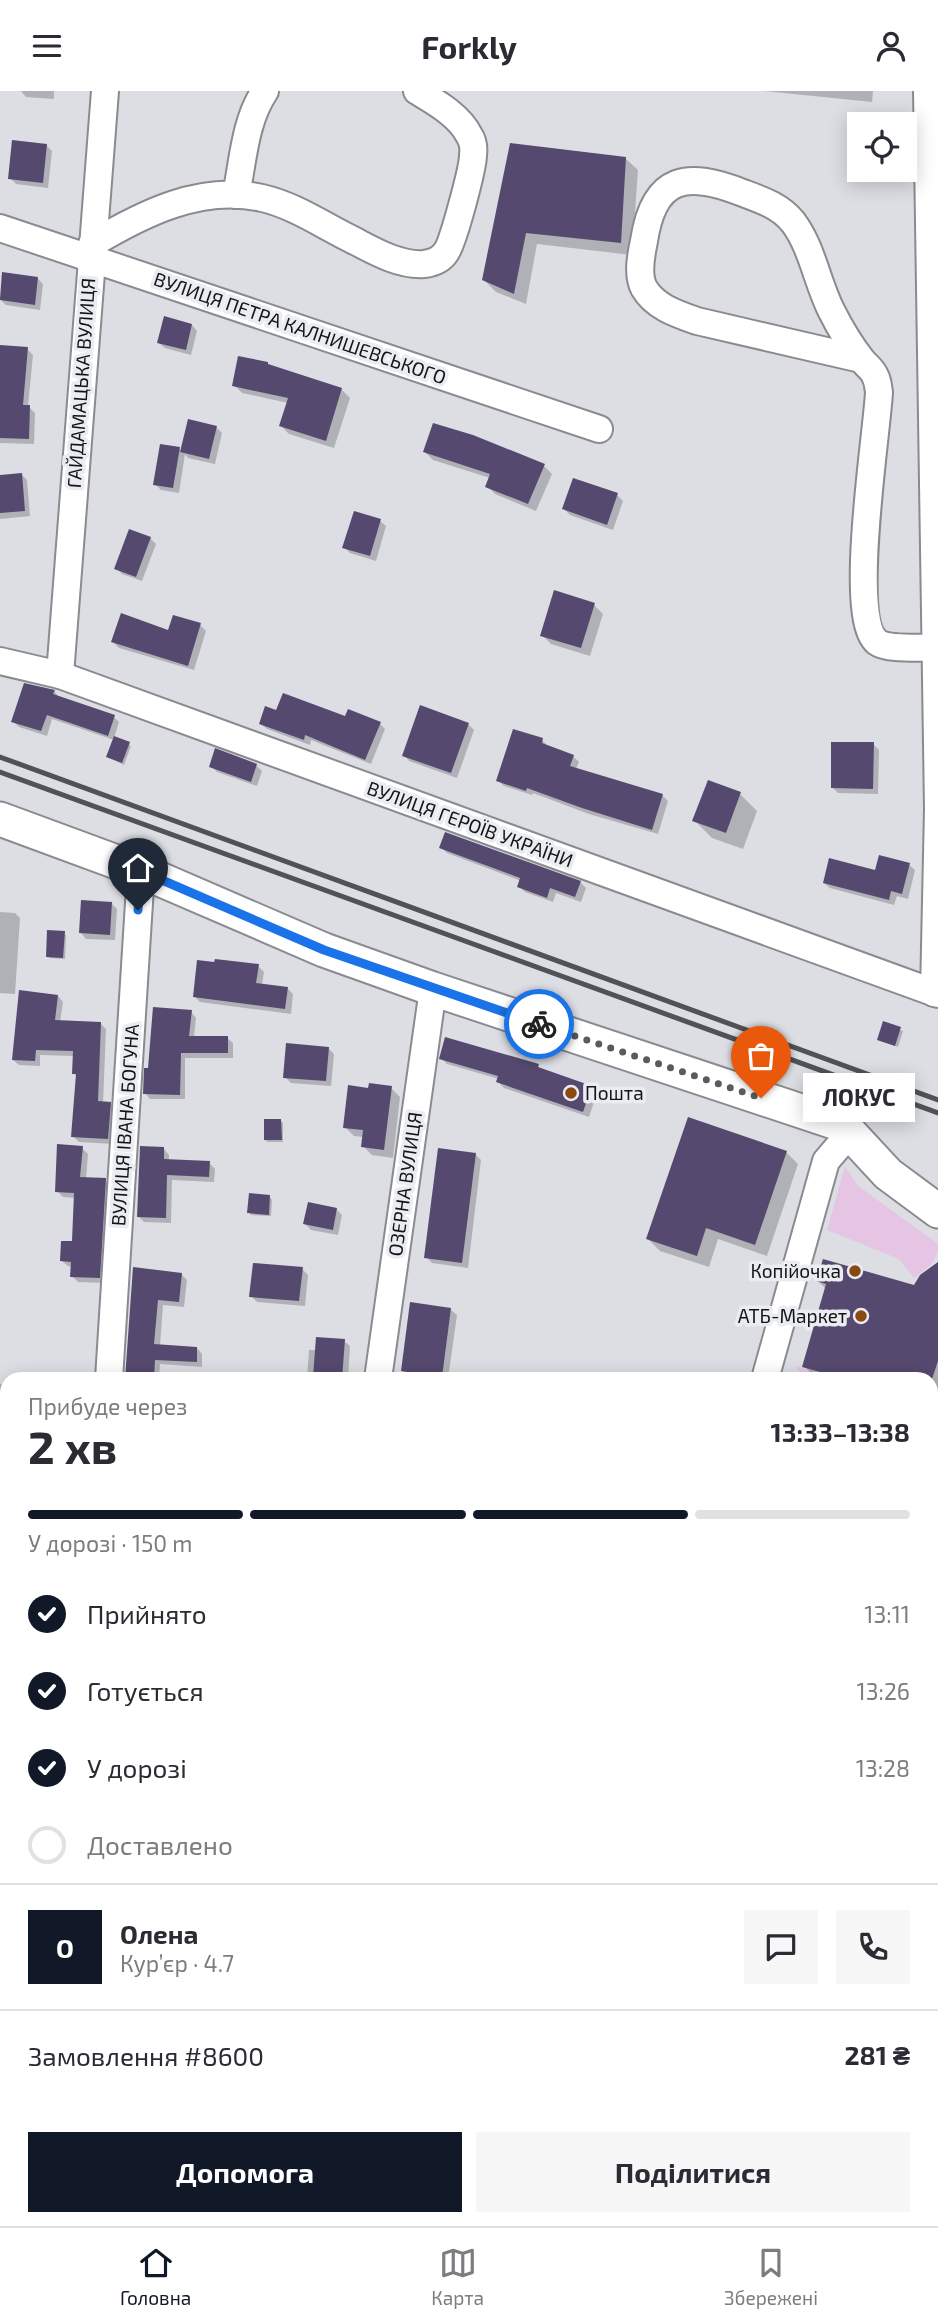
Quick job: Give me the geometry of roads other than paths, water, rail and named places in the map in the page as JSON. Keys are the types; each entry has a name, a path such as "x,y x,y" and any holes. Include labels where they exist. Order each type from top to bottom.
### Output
{"main road":[{"path":"0,819 141,871 324,950 433,989 837,1123 888,1174 938,1211"}],"street":[{"name":"ГАЙДАМАЦЬКА ВУЛИЦЯ","path":"60,675 105,91"},
{"path":"236,195 250,124 265,91"},
{"path":"91,251 118,228 161,208 210,196 236,195 262,198 288,207 361,244 404,262 436,262 447,252 453,235 472,168 473,145 461,123 417,91"},
{"path":"927,91 938,809 936,993"},
{"path":"861,359 696,321 672,312 654,300 642,286 640,268 645,229 657,198 667,187 682,181 703,182 731,188 767,202 782,211 794,223 834,316 875,376 879,392 863,557 863,599 869,632 877,643 935,647"},
{"name":"ВУЛИЦЯ ПЕТРА КАЛНИШЕВСЬКОГО","path":"0,228 91,251 599,429"},
{"name":"ВУЛИЦЯ ГЕРОЇВ УКРАЇНИ","path":"0,661 60,675 936,993"},
{"name":"ВУЛИЦЯ ІВАНА БОГУНА","path":"110,1372 141,871"},
{"name":"ОЗЕРНА ВУЛИЦЯ","path":"387,1372 433,989"},
{"path":"767,1372 826,1161 849,1133"}],"railway":[{"path":"0,757 938,1100"},
{"path":"0,772 938,1113"}],"place":[{"name":"Пошта","path":"571,1093"},
{"name":"ЛОКУС","path":"761,1098"},
{"name":"Копійочка","path":"855,1271"},
{"name":"АТБ-Маркет","path":"861,1316"}]}
